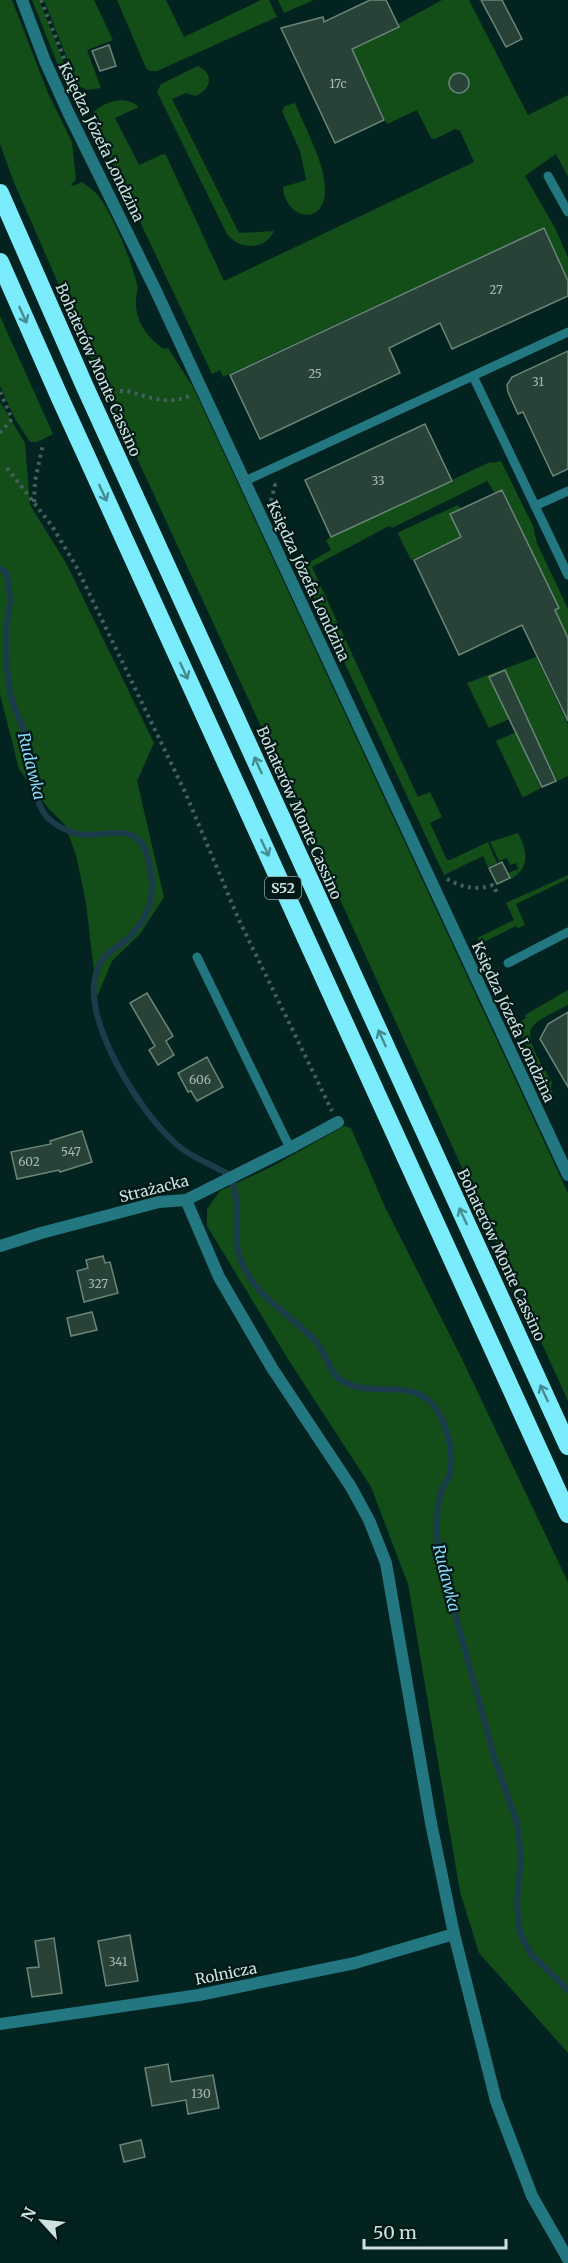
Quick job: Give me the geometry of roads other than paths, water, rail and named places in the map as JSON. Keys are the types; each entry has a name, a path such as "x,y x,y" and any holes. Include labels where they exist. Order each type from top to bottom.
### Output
{"highway":[{"name":"Bohaterów Monte Cassino","path":"0,193 90,398 568,1446"},
{"name":"S52","path":"0,262 568,1514"}],"street":[{"name":"Księdza Józefa Londzina","path":"22,0 64,101 245,481 568,1175"},
{"name":"Strażacka","path":"0,1246 159,1202 186,1200 338,1122"},
{"path":"186,1200 219,1277 272,1368 351,1487 369,1520 386,1563 431,1823 454,1934 500,2112 532,2196 568,2259"},
{"name":"Rolnicza","path":"0,2024 199,1995 355,1963 454,1934"}],"lane":[{"path":"549,176 568,212"},
{"path":"245,481 568,332"},
{"path":"473,376 568,575"},
{"path":"535,506 568,491"},
{"path":"508,963 568,932"},
{"path":"197,957 290,1148"}],"waterway":[{"name":"Rudawka","path":"0,568 7,574 10,595 6,628 10,692 29,747 34,784 42,810 54,823 74,833 87,835 117,833 134,836 141,842 149,864 151,899 143,920 127,939 106,955 97,971 94,990 97,1013 104,1037 130,1087 160,1128 186,1152 228,1174"},
{"name":"Rudawka","path":"233,1184 236,1200 238,1251 243,1266 260,1291 317,1343 333,1372 341,1380 368,1389 412,1392 425,1398 436,1409 445,1427 450,1445 451,1464 449,1476 438,1503 438,1551 495,1760 517,1823 521,1855 517,1904 520,1933 531,1954 568,1990"}]}
